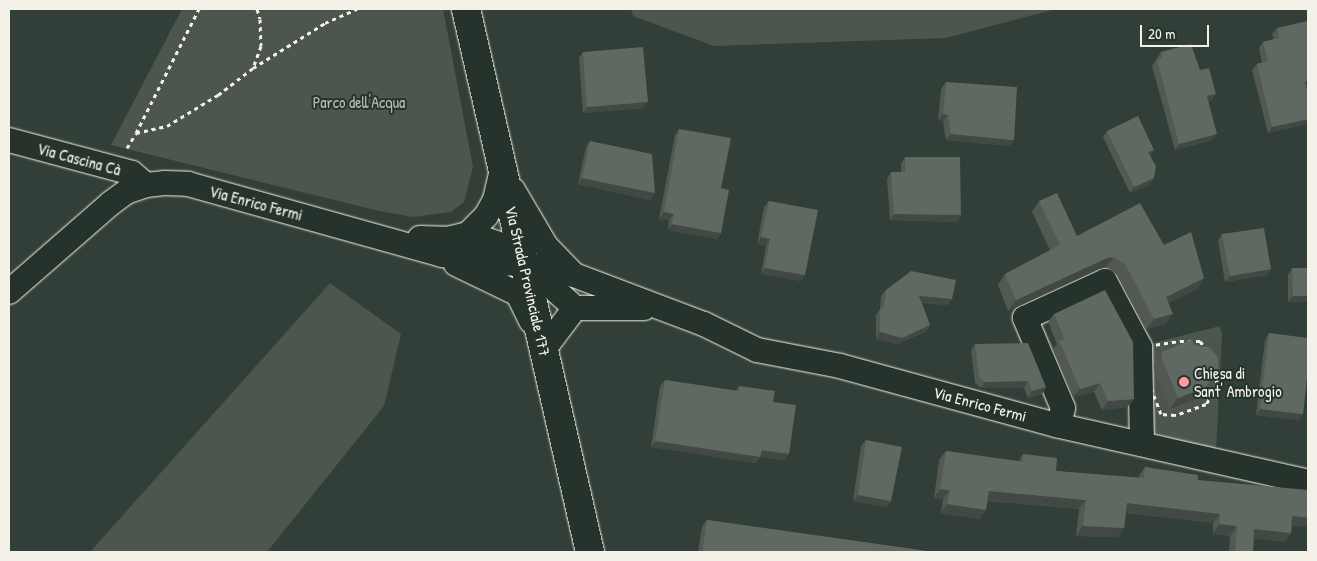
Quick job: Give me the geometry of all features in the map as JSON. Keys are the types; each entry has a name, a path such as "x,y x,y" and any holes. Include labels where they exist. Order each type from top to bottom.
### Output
{"main road":[{"name":"Via Strada Provinciale 177","path":"466,9 590,552"}],"street":[{"name":"Via Cascina Cà","path":"9,140 132,173 146,185"},
{"name":"Via Enrico Fermi","path":"442,248 468,234 486,216 495,200 502,170"},
{"name":"Via Enrico Fermi","path":"502,170 526,215 546,246 574,275"},
{"name":"Via Enrico Fermi","path":"9,292 126,192 146,185 164,183 188,184 365,232 442,248 497,264 524,263 574,275 704,324 757,350 840,366 1060,425 1308,482"},
{"name":"Via Enrico Fermi","path":"442,248 480,278 518,294 544,349"},
{"path":"524,263 575,308 544,349"},
{"path":"1060,425 1064,408 1025,318 1105,281 1140,347 1142,444"},
{"name":"Via Enrico Fermi","path":"575,308 658,307"}],"path":[{"path":"123,154 136,133 199,9"},
{"path":"253,68 261,46 260,19 257,9"},
{"path":"136,133 167,126 218,95 253,68 325,23 357,9"},
{"path":"1180,341 1200,341 1216,362 1217,386 1206,404 1175,415 1161,414 1150,386 1140,347 1180,341"}],"green space":[{"name":"Parco dell'Acqua","path":"182,9 443,9 473,167 464,202 451,212 413,217 379,211 111,145"},
{"path":"631,9 1056,9 946,38 714,46 633,16"},
{"path":"330,283 401,334 384,406 267,552 90,552"},
{"path":"1220,326 1222,334 1216,451 1146,431 1145,345"}],"building":[{"path":"1308,21 1308,81 1305,81 1308,95 1308,119 1272,127 1257,64 1268,61 1263,42 1279,38 1277,28"},
{"path":"1191,44 1200,70 1209,68 1216,94 1207,96 1217,134 1179,144 1157,60 1163,58 1161,52"},
{"path":"643,47 648,102 587,107 583,52"},
{"path":"946,82 1017,87 1014,140 951,134 948,115 943,114"},
{"path":"1138,116 1154,150 1148,152 1156,166 1154,178 1134,187 1107,131"},
{"path":"679,129 731,138 721,188 729,190 721,233 672,224 674,214 664,212"},
{"path":"590,141 652,154 655,193 582,178"},
{"path":"905,157 960,157 961,215 894,214 891,172 905,172"},
{"path":"1057,193 1077,236 1140,203 1164,245 1191,232 1204,278 1166,297 1173,314 1154,319 1125,264 1114,257 1107,258 1016,300 1005,274 1060,245 1039,201"},
{"path":"769,201 818,210 805,275 765,268 770,239 761,237"},
{"path":"1264,228 1271,269 1230,276 1222,234"},
{"path":"1292,268 1308,268 1308,296 1293,296"},
{"path":"911,271 956,280 952,299 919,296 930,325 902,338 880,332 880,309 884,306 886,290"},
{"path":"1105,290 1133,342 1134,399 1108,401 1100,383 1080,389 1059,340 1065,340 1054,314"},
{"path":"1269,333 1308,338 1308,369 1303,414 1260,409"},
{"name":"Chiesa di Sant' Ambrogio","path":"1192,339 1194,345 1210,348 1218,358 1218,368 1206,387 1178,398 1162,359 1162,352"},
{"path":"1028,343 1046,387 1032,391 1028,381 985,382 979,377 975,344"},
{"path":"665,380 739,391 739,386 775,391 773,402 796,405 789,454 762,450 760,457 655,441"},
{"path":"866,440 902,447 891,501 858,495"},
{"path":"946,451 1023,462 1023,454 1057,458 1056,471 1144,478 1145,467 1198,475 1198,480 1308,490 1308,518 1292,516 1291,533 1254,529 1253,552 1235,552 1237,526 1219,524 1220,514 1127,503 1124,528 1083,526 1086,500 989,491 986,510 947,504 950,490 940,489"},
{"path":"707,520 934,552 702,552"}],"place":[{"name":"Chiesa di Sant' Ambrogio","path":"1184,382"}]}
